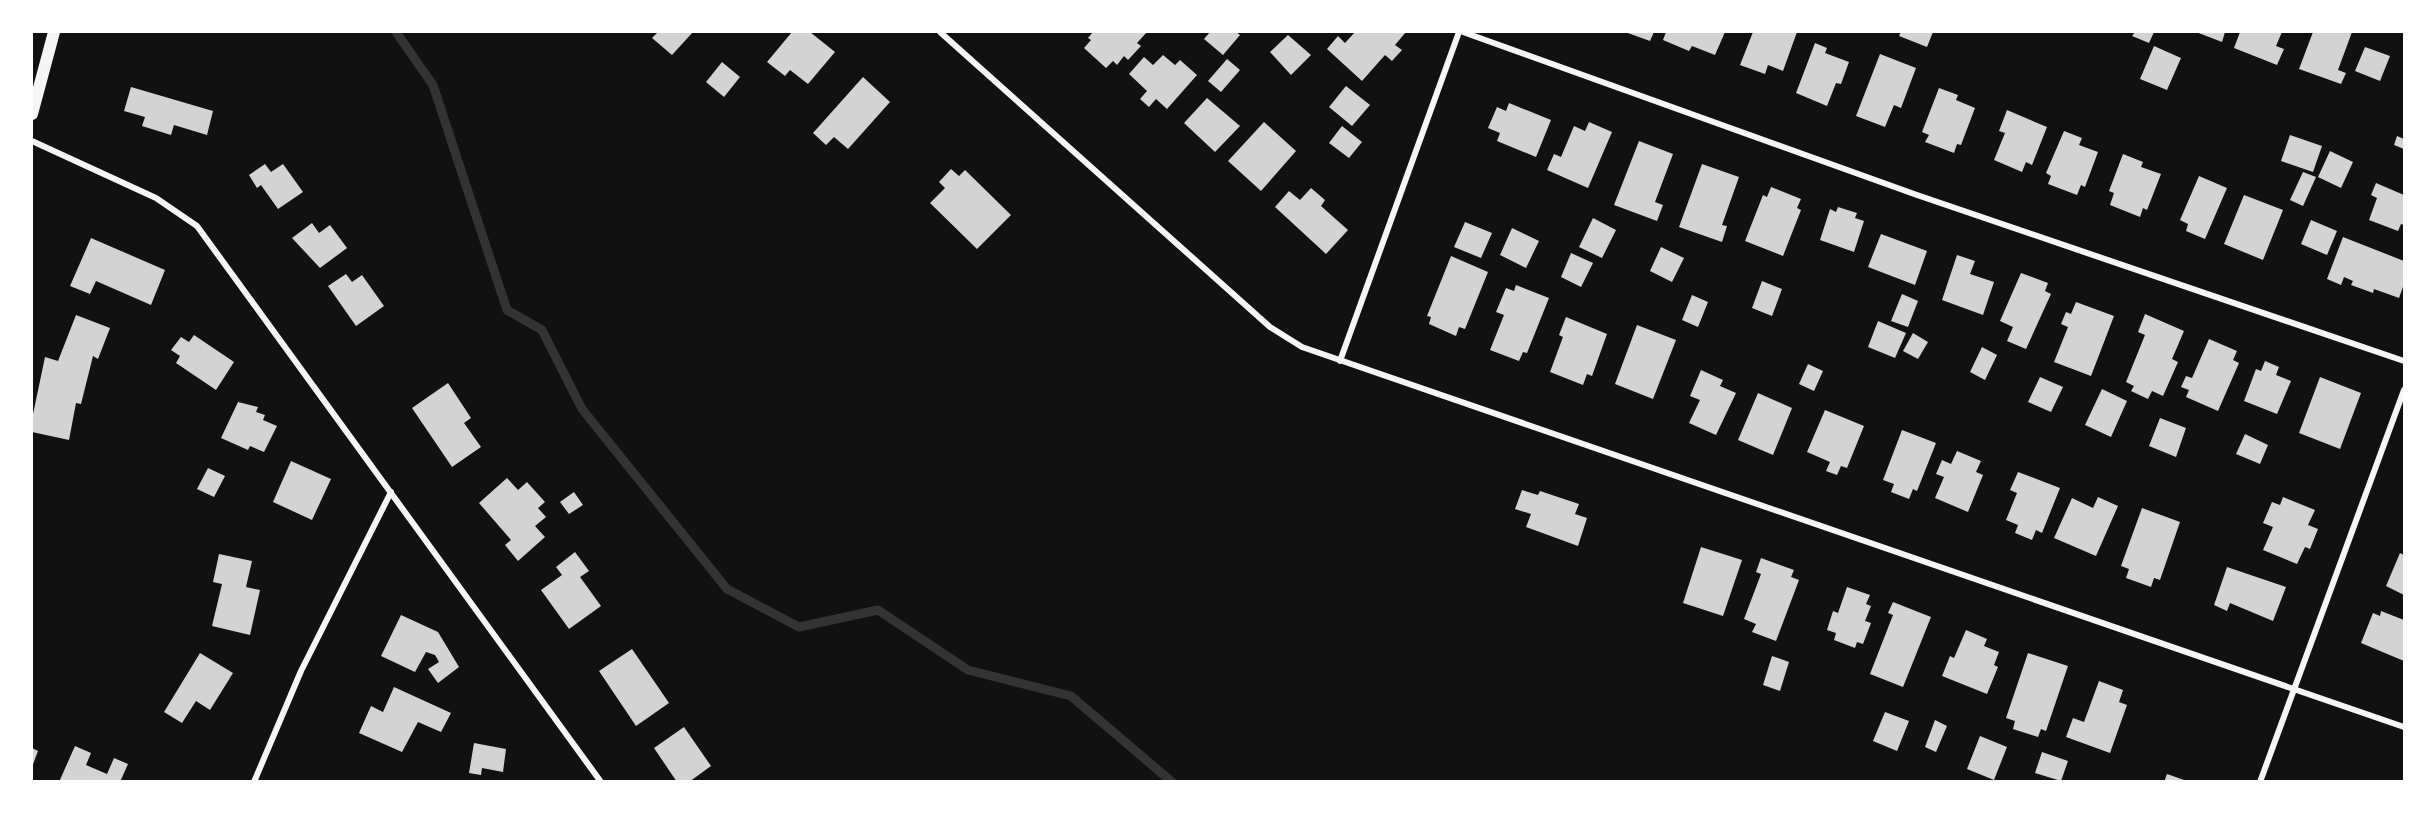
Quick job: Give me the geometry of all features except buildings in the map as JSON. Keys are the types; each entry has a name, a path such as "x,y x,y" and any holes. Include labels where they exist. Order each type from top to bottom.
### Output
{"main road":[{"path":"32,114 54,32"}],"street":[{"path":"940,32 1270,327 1302,346 2404,727"},
{"path":"1340,361 1461,32 1917,195 2404,361"},
{"path":"32,141 156,198 196,226 601,782"},
{"path":"2260,782 2404,390"},
{"path":"254,782 302,671 391,492"}],"waterway":[{"path":"396,32 433,85 507,310 542,330 582,409 727,589 799,627 878,610 968,670 1071,696 1172,782"}]}
